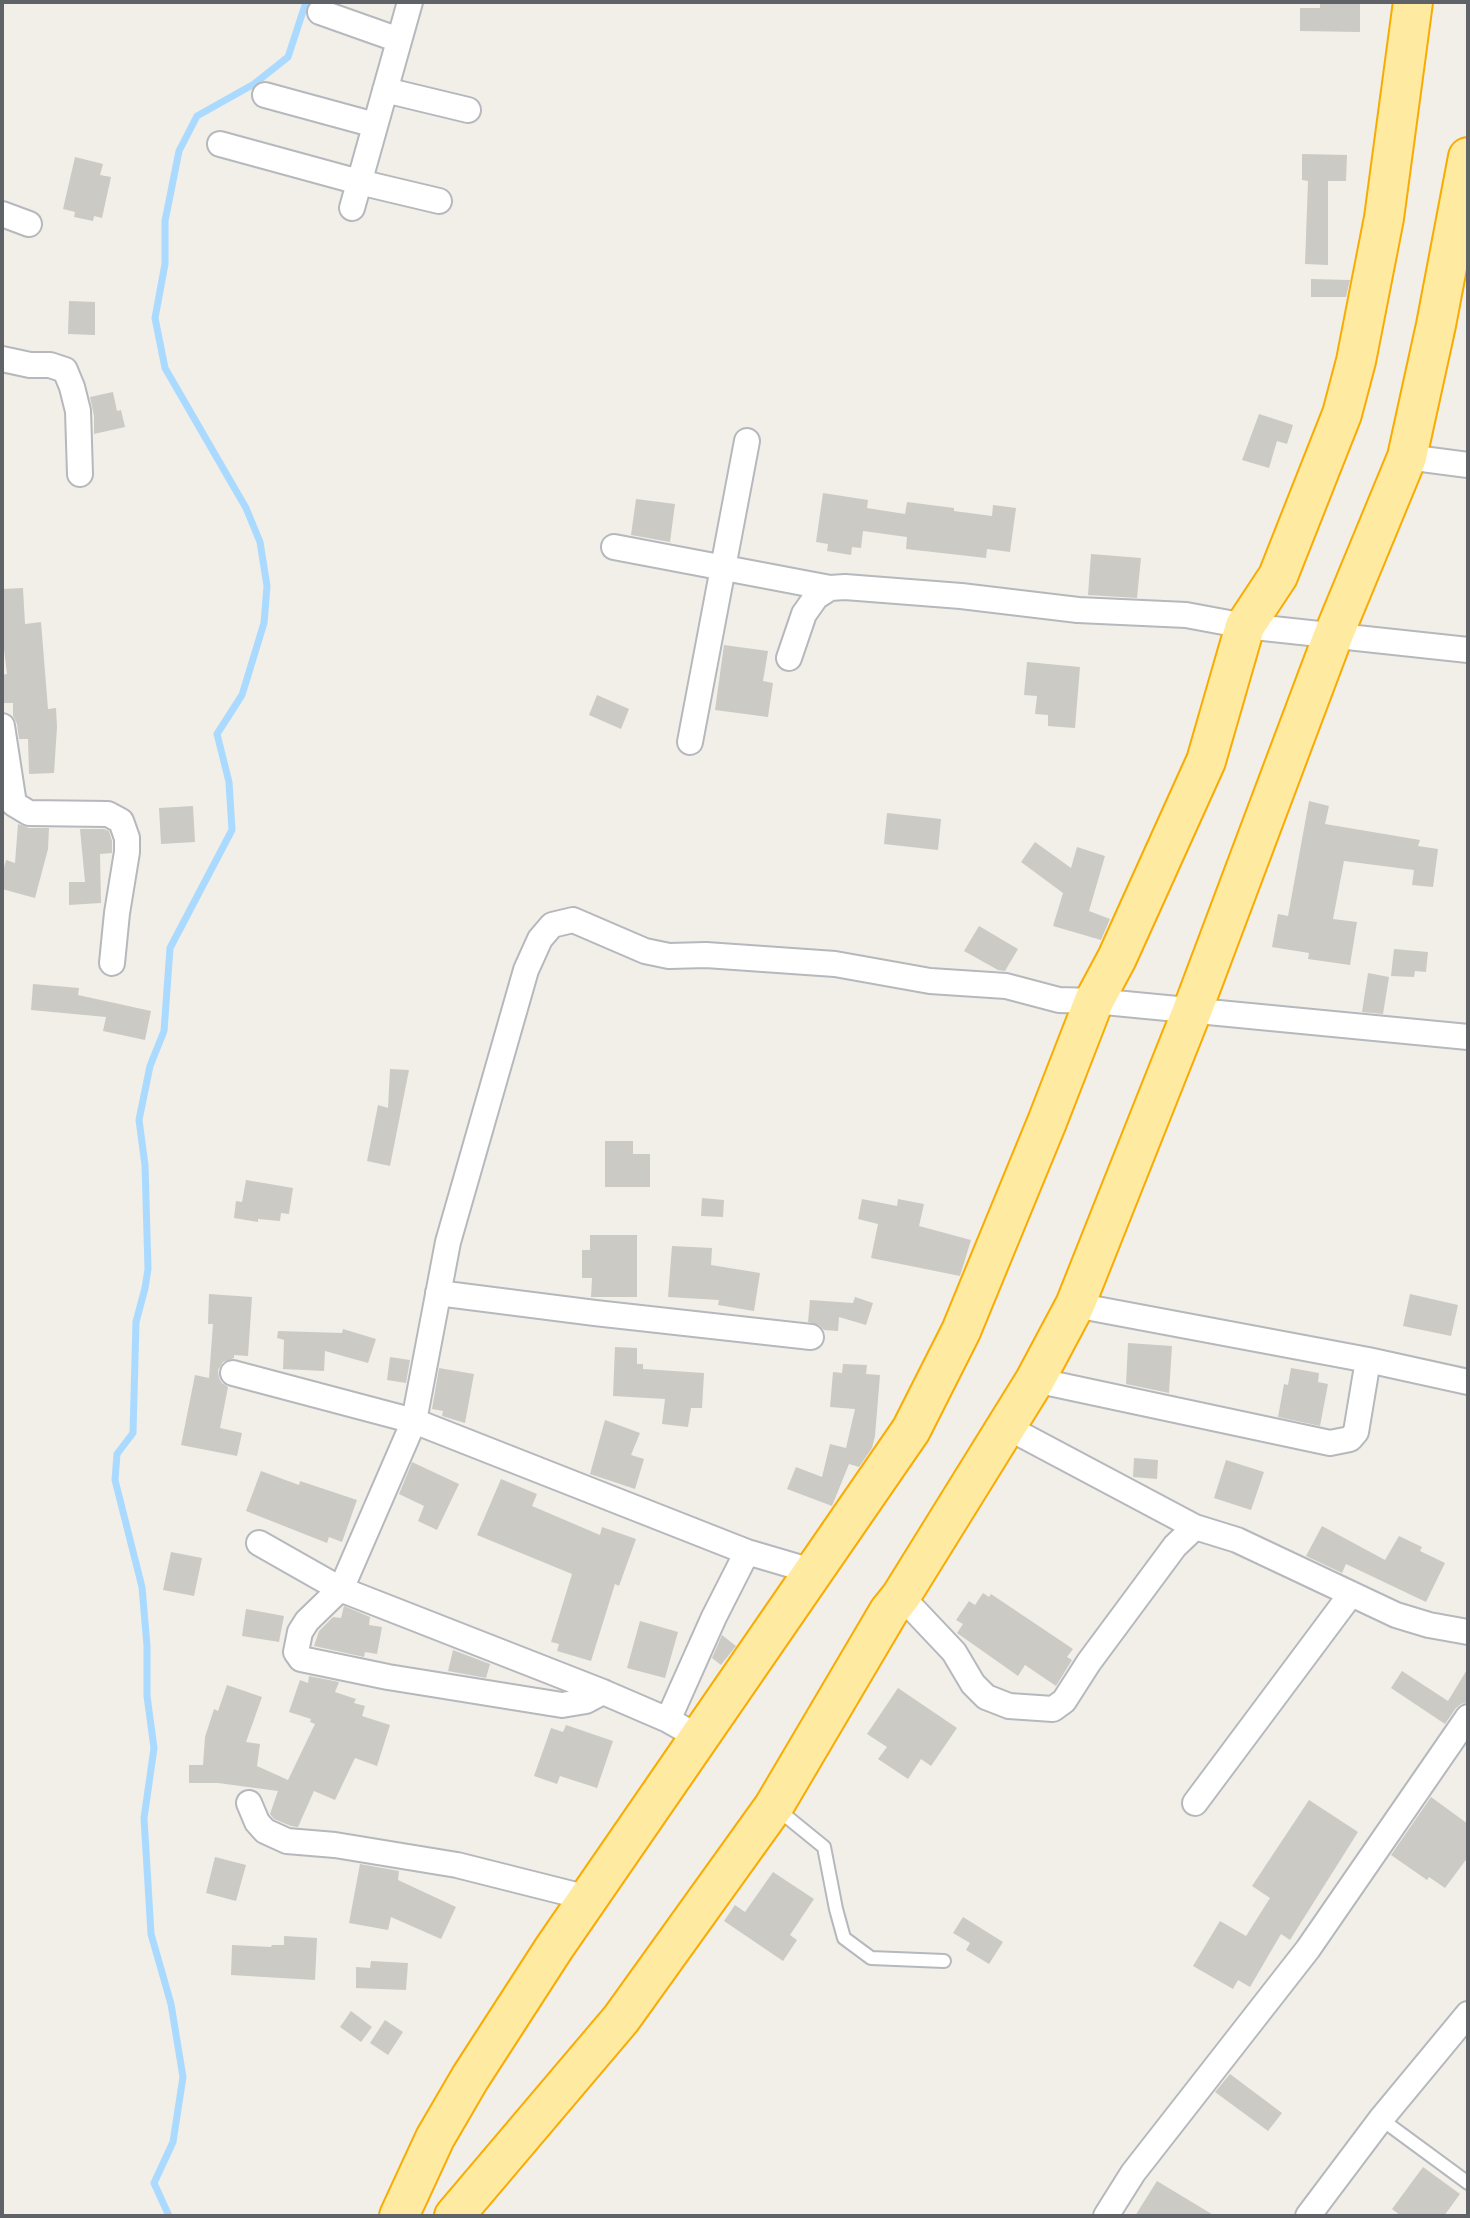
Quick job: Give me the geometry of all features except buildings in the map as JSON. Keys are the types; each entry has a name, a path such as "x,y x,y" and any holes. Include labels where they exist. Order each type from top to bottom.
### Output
{"highway":[{"path":"399,2216 435,2138 470,2078 588,1898 684,1729 815,1572 911,1430 961,1331 1094,1001 1117,958 1206,761 1245,626 1278,576 1342,414 1356,361 1384,218 1413,2"},
{"path":"425,2162 462,2207 621,2019 774,1806 889,1611 1035,1380 1075,1305 1192,1011 1333,636 1407,457 1468,157"}],"street":[{"path":"352,208 410,2"},
{"path":"320,12 399,40"},
{"path":"385,90 468,110"},
{"path":"265,95 375,125"},
{"path":"220,144 439,201"},
{"path":"2,214 29,224"},
{"path":"2,359 65,370 78,411 80,474"},
{"path":"690,742 747,441"},
{"path":"1407,457 1468,465"},
{"path":"614,547 830,588 961,596 1078,610 1186,615 1245,626 1468,650"},
{"path":"789,658 804,614 816,597 830,588"},
{"path":"2,726 14,804 29,813 108,814 121,821 127,838 127,852 112,963"},
{"path":"603,1692 586,1701 562,1705 301,1659 296,1652 300,1632 307,1621 340,1589 359,1553 414,1421 448,1242 526,970 540,939 552,925 573,920 645,951 669,956 706,955 835,964 930,981 1006,986 1059,1000 1468,1037"},
{"path":"438,1293 811,1337"},
{"path":"1075,1305 1468,1382"},
{"path":"1035,1380 1330,1443 1350,1439 1356,1432 1368,1360"},
{"path":"233,1373 414,1421 747,1552 815,1572"},
{"path":"1005,1426 1195,1527 1237,1540 1396,1615 1468,1632"},
{"path":"901,1596 954,1652 973,1684 986,1697 1009,1706 1053,1709 1064,1701 1175,1546 1195,1527"},
{"path":"259,1543 340,1589 603,1692 684,1729 714,1617 747,1552"},
{"path":"1195,1803 1351,1594"},
{"path":"1106,2216 1133,2173 1308,1949 1468,1717"},
{"path":"249,1803 257,1822 265,1831 287,1841 335,1845 457,1865 588,1898"},
{"path":"1308,2216 1381,2119 1468,2014"}],"lane":[{"path":"774,1806 824,1847 844,1938 871,1958 944,1961"},
{"path":"1381,2119 1468,2183"}],"waterway":[{"path":"169,2216 154,2183 173,2142 183,2077 171,2004 151,1934 144,1818 154,1748 147,1696 147,1646 142,1587 115,1480 117,1454 133,1433 136,1322 148,1269 145,1165 139,1120 150,1066 164,1031 170,948 232,830 229,782 217,734 242,695 264,623 267,586 260,542 246,508 165,368 155,318 165,264 165,221 179,151 197,116 254,84 288,57 306,2"}]}
